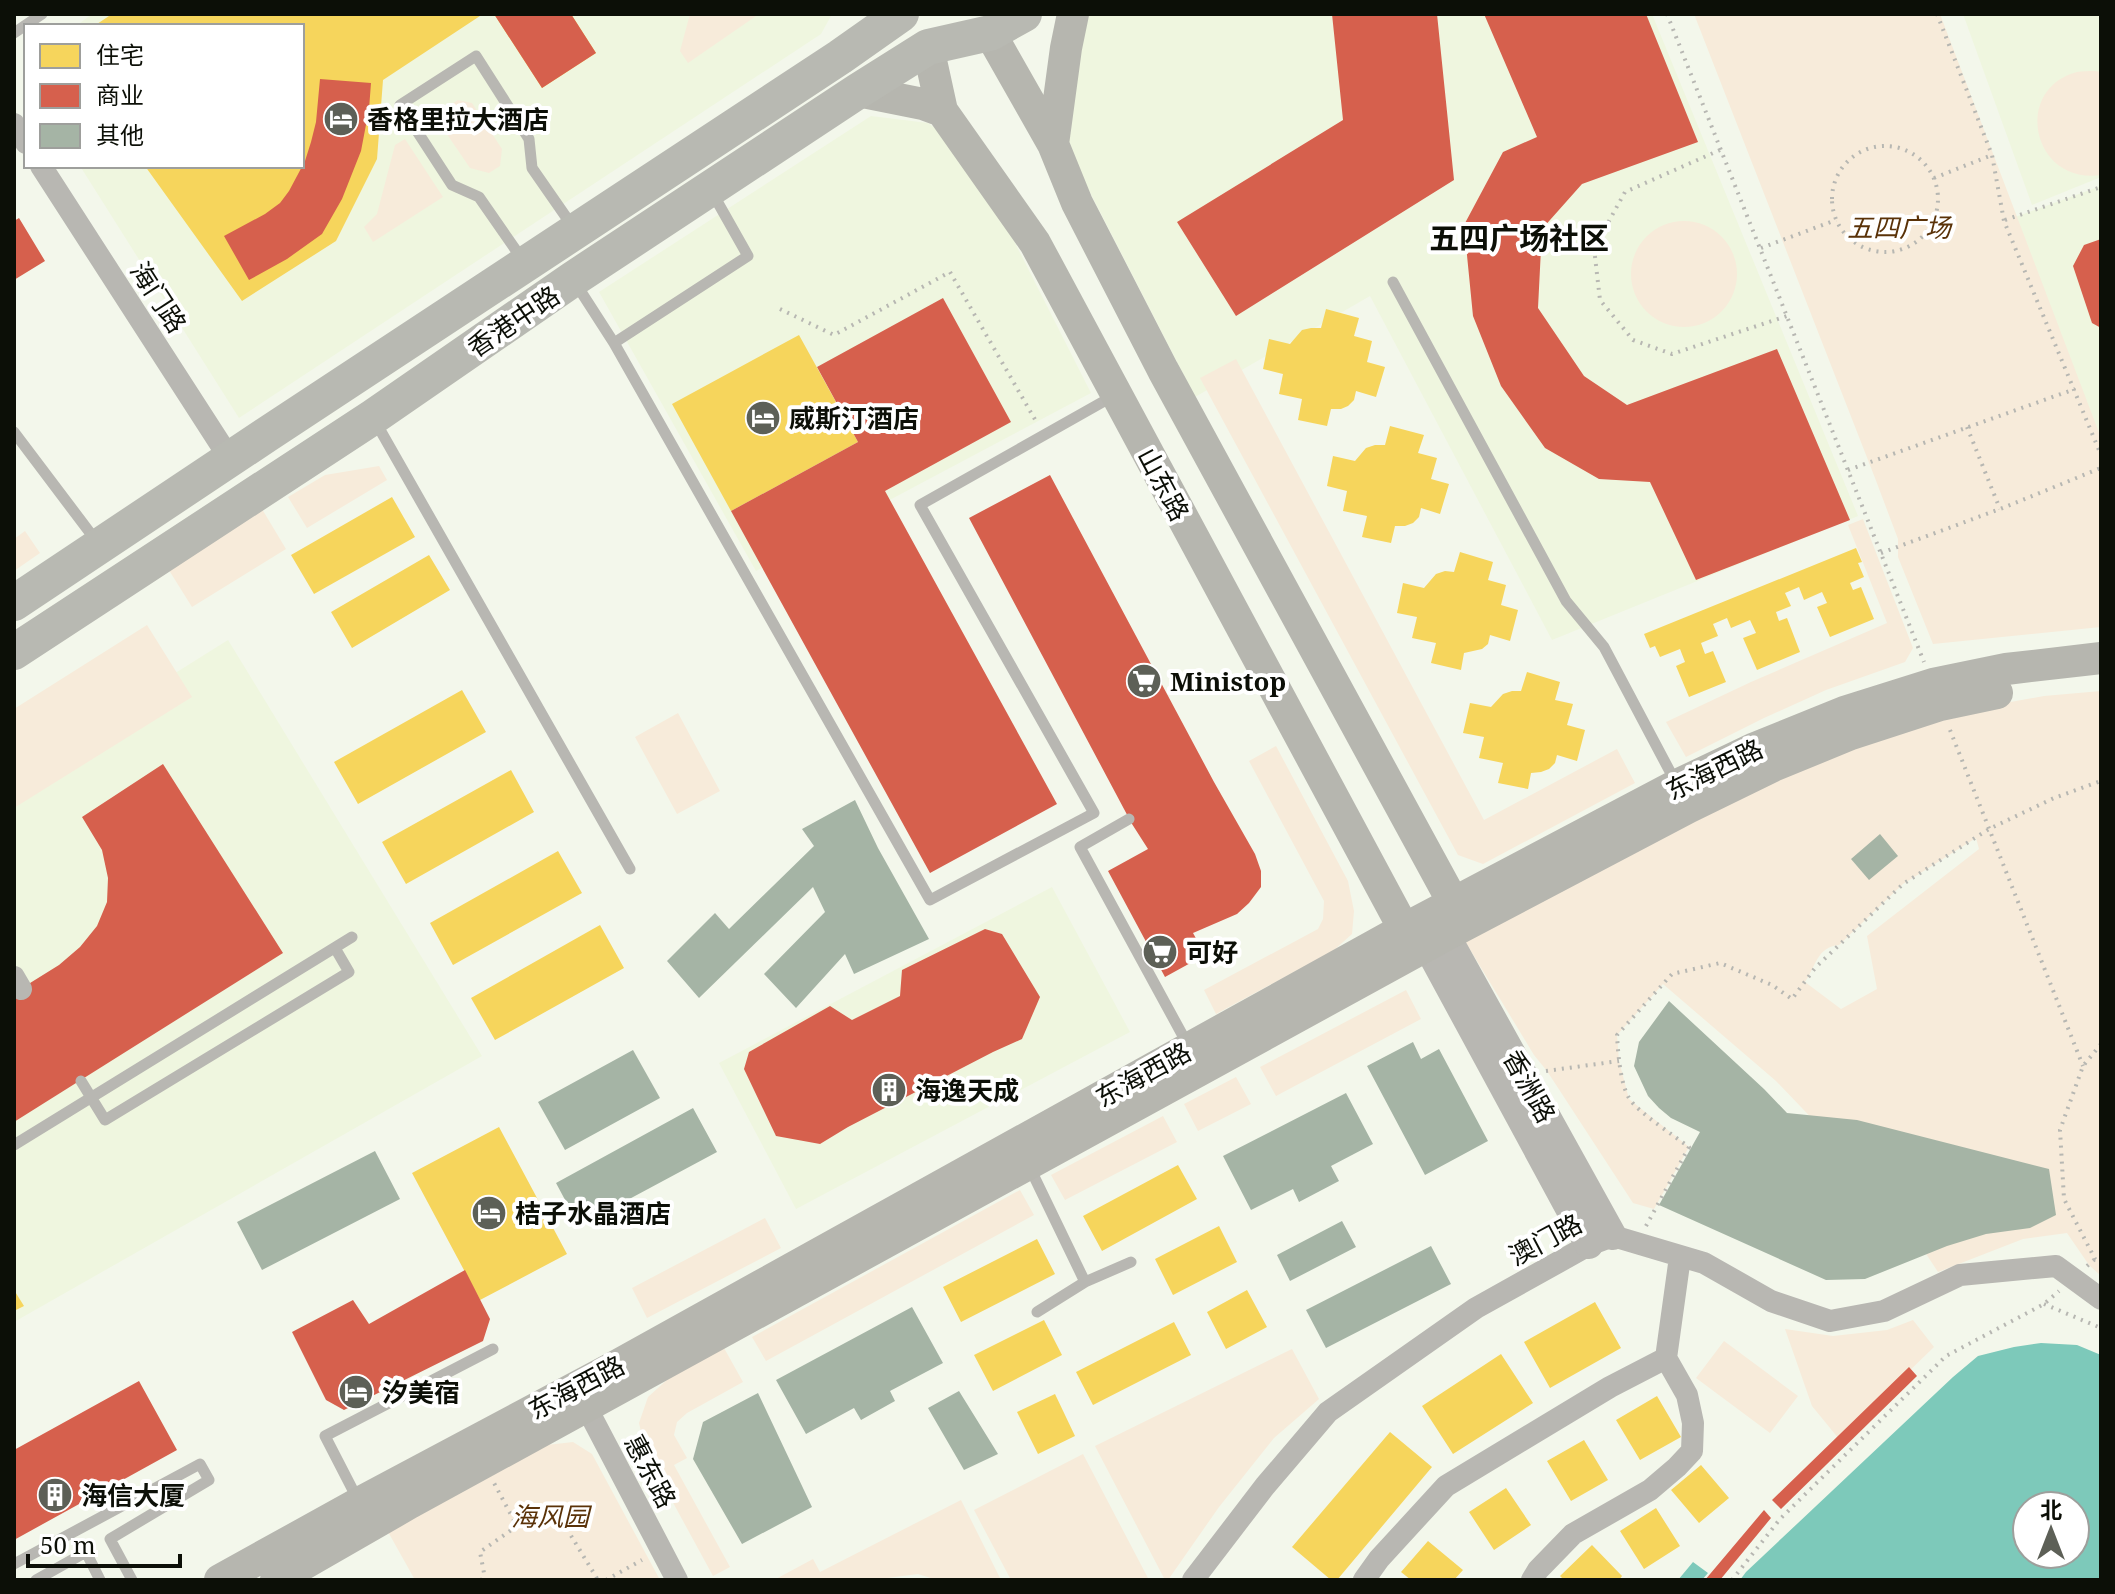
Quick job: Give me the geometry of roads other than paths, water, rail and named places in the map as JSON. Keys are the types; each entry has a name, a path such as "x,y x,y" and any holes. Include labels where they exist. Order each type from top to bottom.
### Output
{"main road":[{"name":"香港中路","path":"14,603 901,14"},
{"name":"香港中路","path":"14,652 373,417 573,279 858,91 923,31 1024,14"},
{"path":"1053,144 1073,14"},
{"name":"山东路","path":"984,23 1053,144 1077,203 1163,370 1454,904"},
{"name":"山东路","path":"923,31 942,111 1035,243 1116,395 1426,937"},
{"path":"858,91 923,104 942,111"},
{"name":"东海西路","path":"276,1580 483,1464 581,1398 1189,1048 1426,937 1773,766 1936,695 2006,669 2101,658"},
{"name":"东海西路","path":"220,1580 359,1503 581,1398 1028,1165 1426,937 1454,904 1677,785 1755,748 1844,712 1936,695 2009,691 2101,679"}],"street":[{"name":"海门路","path":"42,168 230,459"},
{"name":"香洲路","path":"1426,937 1523,1074 1613,1242"},
{"name":"香洲路","path":"1426,937 1613,1242"},
{"path":"1613,1242 1704,1263 1771,1301 1830,1321 1884,1311 1960,1275 2056,1266 2101,1299"},
{"name":"澳门路","path":"1193,1580 1265,1486 1328,1412 1476,1308 1613,1242"},
{"path":"1532,1580 1573,1534 1650,1490 1692,1451 1693,1423 1687,1395 1666,1358 1680,1257"},
{"path":"1364,1580 1379,1559 1446,1486 1610,1387 1666,1358"},
{"name":"惠东路","path":"581,1398 677,1580"}],"lane":[{"path":"525,264 479,197 452,185 400,105 476,56 529,139 532,168 576,231"},
{"path":"614,343 748,256 711,190"},
{"path":"573,279 614,343 930,900 1094,813 920,505 1116,395"},
{"path":"1393,282 1566,601 1604,647 1677,785"},
{"path":"373,417 630,869"},
{"path":"14,432 100,545"},
{"path":"1129,819 1080,847 1189,1048"},
{"path":"14,1145 352,937"},
{"path":"81,1081 105,1120 349,972 335,948"},
{"path":"1028,1165 1085,1282"},
{"path":"1037,1312 1085,1282 1131,1262"},
{"path":"359,1503 325,1436 493,1349"},
{"path":"14,1564 200,1464 209,1480 110,1539 132,1580"},
{"path":"36,1580 86,1552 100,1580"}],"water":[{"path":"2041,1343 2077,1345 2101,1355 2101,1580 1740,1580 1953,1377 1978,1356"},
{"path":"1693,1562 1708,1573 1702,1580 1678,1580"}],"place":[{"name":"香格里拉大酒店","path":"341,119"},
{"name":"威斯汀酒店","path":"763,418"},
{"name":"Ministop","path":"1144,681"},
{"name":"可好","path":"1160,952"},
{"name":"海逸天成","path":"889,1090"},
{"name":"桔子水晶酒店","path":"489,1213"},
{"name":"汐美宿","path":"356,1392"},
{"name":"海信大厦","path":"55,1495"}],"district":[{"name":"五四广场社区","path":"1519,237"}],"park label":[{"name":"五四广场","path":"1899,227"},
{"name":"海风园","path":"550,1516"}]}
